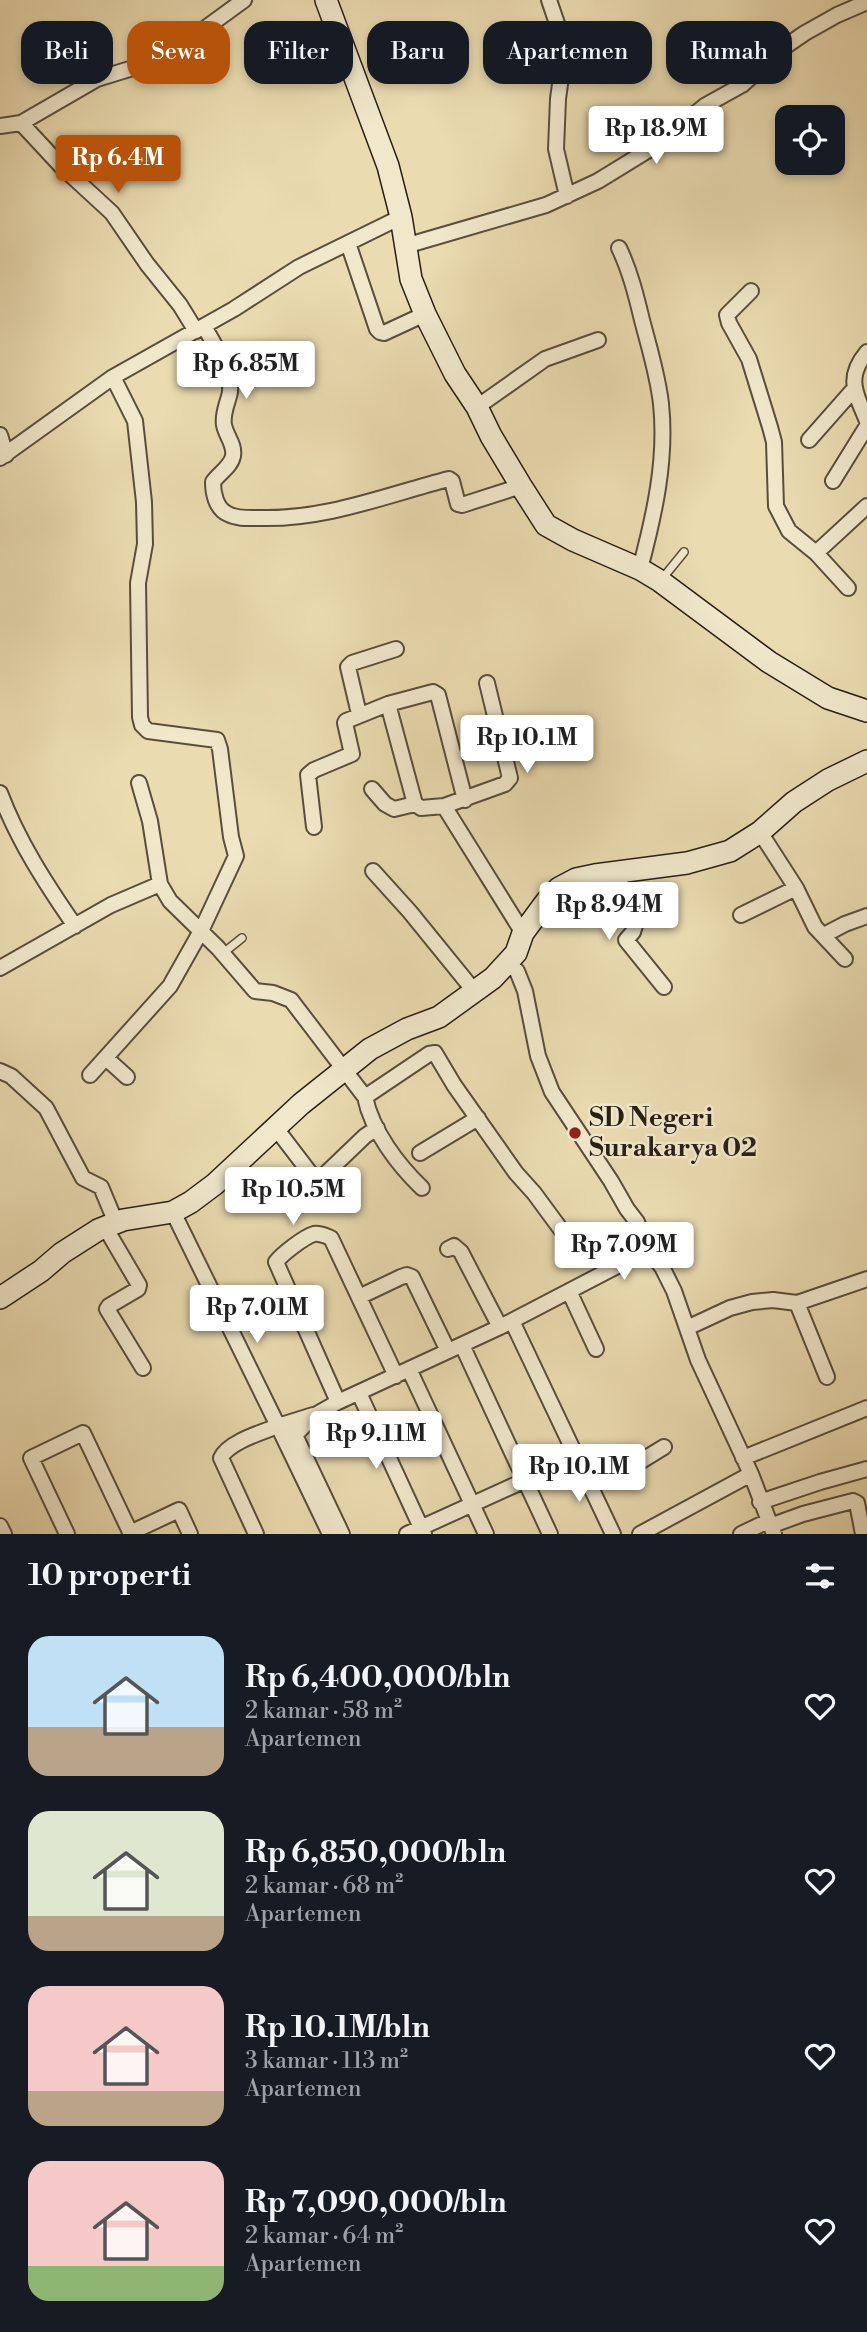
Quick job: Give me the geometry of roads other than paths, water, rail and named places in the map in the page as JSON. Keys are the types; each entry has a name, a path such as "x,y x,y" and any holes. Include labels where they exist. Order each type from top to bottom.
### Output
{"street":[{"path":"0,126 21,123 97,79 146,64 181,46 244,0"},
{"path":"326,0 388,166 401,217 411,279 425,314 454,374 477,407 491,436 546,525 573,540 640,569 769,662 828,698 867,711"},
{"path":"550,0 565,47 558,99 556,149 567,196"},
{"path":"405,246 517,214 567,196 617,171 655,146 706,105 752,78 783,48 805,33 867,2"},
{"path":"21,123 61,166 112,212 147,264 221,358 229,379 230,393 224,419 232,443 233,457 213,482 213,489 218,505 228,515 271,519 319,513 378,501 449,479 452,481 456,500 462,505 521,486"},
{"path":"0,435 3,456 113,377 200,328 299,267 401,217"},
{"path":"348,243 380,332 384,333 425,314"},
{"path":"619,248 630,271 661,404 662,447 653,519 640,569"},
{"path":"751,291 727,315 749,359 770,426 774,442 776,506 789,531 816,553 848,588"},
{"path":"477,407 545,359 598,340"},
{"path":"833,481 867,424 854,389 854,375 858,362 867,352"},
{"path":"90,1075 170,986 201,931 236,856 217,740 148,731 140,718 138,583 145,544 144,502 135,421 113,377"},
{"path":"809,440 854,389"},
{"path":"816,553 867,506"},
{"path":"359,715 348,667 352,663 396,649"},
{"path":"388,704 415,804 421,808 444,806 505,785 510,778 487,683"},
{"path":"314,827 308,775 314,769 352,754 345,723 348,719 388,704 433,692 439,695 466,800"},
{"path":"0,1298 41,1271 62,1253 111,1225 123,1220 173,1212 215,1184 275,1127 343,1069 370,1049 407,1029 439,1017 493,978 516,954 523,933 559,888 576,879 687,863 730,851 760,832 794,802 828,780 867,761"},
{"path":"139,783 160,884 170,901 255,991 273,993 291,1000 365,1097 367,1110 377,1128 407,1173 422,1188"},
{"path":"372,789 385,804 394,808 415,804"},
{"path":"0,793 5,822 75,926"},
{"path":"444,806 523,933"},
{"path":"760,832 796,888 815,927 845,959"},
{"path":"373,871 475,992"},
{"path":"614,872 637,919 626,940 664,987"},
{"path":"0,968 111,905 160,884"},
{"path":"741,915 796,888"},
{"path":"824,935 867,916"},
{"path":"507,964 517,971 525,991 534,1041 552,1092 638,1222 648,1250 663,1266 712,1393 751,1474 771,1527"},
{"path":"365,1097 433,1053 516,1173 562,1231"},
{"path":"106,1058 127,1077"},
{"path":"0,1070 11,1076 46,1108 83,1178 101,1187 111,1225 139,1285 138,1289 107,1309 143,1368"},
{"path":"420,1153 478,1118"},
{"path":"275,1127 317,1182 377,1128"},
{"path":"173,1212 330,1534"},
{"path":"338,1402 276,1262 313,1234 323,1234 331,1238 359,1297 402,1372 486,1534"},
{"path":"448,1249 454,1246 461,1252 506,1324 613,1534"},
{"path":"256,1534 221,1458 232,1446 278,1426 314,1415 359,1394 506,1324 648,1250"},
{"path":"359,1297 401,1277 412,1277 448,1351"},
{"path":"687,1328 730,1308 752,1302 773,1300 797,1303 867,1279"},
{"path":"569,1291 596,1349"},
{"path":"797,1303 827,1377"},
{"path":"462,1345 550,1534"},
{"path":"359,1394 422,1531"},
{"path":"743,1458 867,1408"},
{"path":"295,1435 314,1415"},
{"path":"278,1426 295,1435 342,1534"},
{"path":"67,1534 32,1458 83,1433 131,1533 179,1510 190,1534"},
{"path":"407,1534 422,1531 472,1505 576,1459 589,1460 610,1473 620,1474 664,1447"},
{"path":"760,1502 867,1469"},
{"path":"640,1534 751,1474"},
{"path":"741,1534 853,1501 857,1503 863,1534"},
{"path":"0,1526 4,1534"}],"lane":[{"path":"660,581 684,552"},
{"path":"222,954 242,938"}],"place":[{"name":"SD Negeri Surakarya 02","path":"575,1133"}]}
